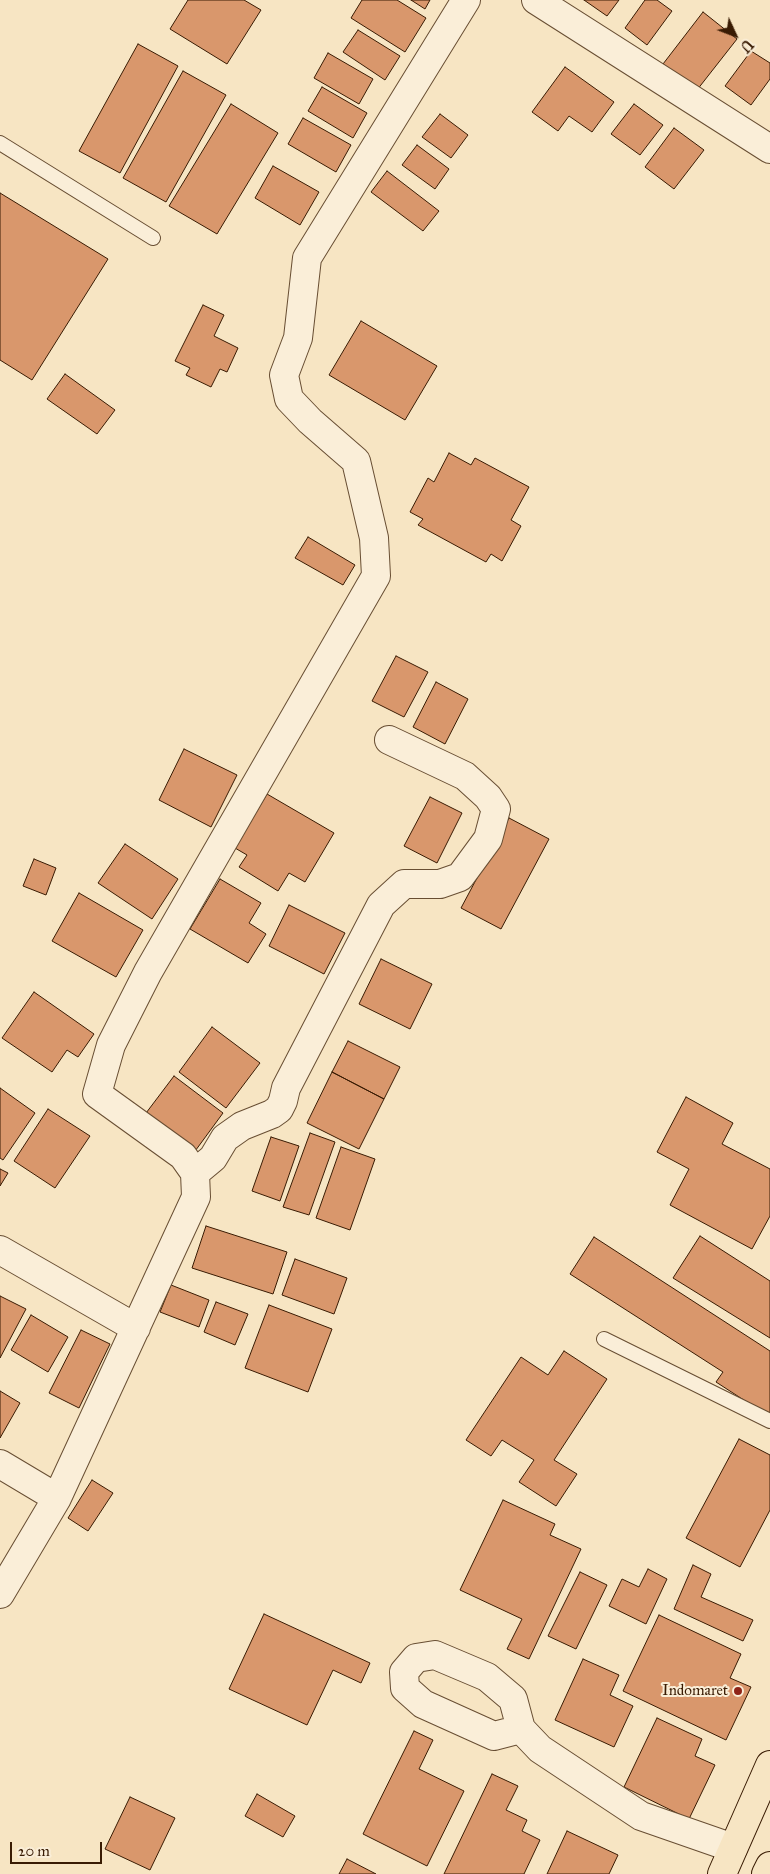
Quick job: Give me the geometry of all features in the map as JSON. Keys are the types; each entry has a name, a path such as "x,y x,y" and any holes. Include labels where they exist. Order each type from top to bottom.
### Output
{"highway":[{"path":"722,1874 770,1765"},
{"path":"766,1874 770,1866"}],"street":[{"path":"0,1594 57,1498 196,1197 195,1173 183,1156 97,1094 111,1045 148,972 376,576 374,538 356,461 310,421 289,398 284,375 298,338 307,258 466,0"},
{"path":"536,0 770,149"},
{"path":"195,1173 212,1158 225,1138 242,1126 272,1114 279,1108 286,1088 381,905 404,884 440,884 460,877 488,839 496,810 488,797 465,776 388,740"},
{"path":"0,1250 136,1328"},
{"path":"0,1464 57,1498"},
{"path":"521,1728 540,1749 641,1816 733,1848"}],"lane":[{"path":"0,144 153,238"},
{"path":"604,1339 770,1421"}],"building":[{"path":"188,0 244,0 261,10 227,64 170,29"},
{"path":"362,0 397,0 426,18 405,52 351,18"},
{"path":"411,0 430,0 425,9"},
{"path":"584,0 619,0 607,16"},
{"path":"645,0 657,0 672,11 647,45 625,28"},
{"path":"703,12 737,39 697,90 663,64"},
{"path":"358,30 400,56 385,80 343,52"},
{"path":"138,44 178,66 120,173 79,151"},
{"path":"751,51 770,63 770,79 751,105 725,86"},
{"path":"328,53 373,79 359,104 314,78"},
{"path":"565,67 614,102 592,132 569,116 558,131 532,112"},
{"path":"183,71 226,95 166,202 123,178"},
{"path":"322,87 367,113 353,138 308,111"},
{"path":"231,104 278,133 217,234 169,206"},
{"path":"634,104 663,125 640,155 611,134"},
{"path":"440,114 468,135 451,158 422,137"},
{"path":"303,118 351,145 336,172 288,144"},
{"path":"674,128 704,150 674,189 645,167"},
{"path":"417,145 449,169 435,189 402,165"},
{"path":"273,166 319,192 300,225 255,198"},
{"path":"387,171 439,211 423,231 371,192"},
{"path":"0,193 108,259 32,380 0,360"},
{"path":"203,305 224,315 214,336 238,348 227,372 220,369 211,387 186,375 190,368 175,361"},
{"path":"361,321 437,366 405,420 329,375"},
{"path":"65,374 115,410 97,434 47,399"},
{"path":"449,453 471,465 475,458 529,487 511,520 521,526 502,561 491,554 486,562 418,525 423,519 410,512 428,478 434,482"},
{"path":"308,537 355,565 343,585 295,558"},
{"path":"396,656 428,672 404,717 372,701"},
{"path":"436,682 468,699 445,744 413,727"},
{"path":"184,749 237,775 211,827 159,800"},
{"path":"267,794 334,833 305,882 289,873 278,891 239,867 247,855 235,848"},
{"path":"430,797 462,813 437,863 404,846"},
{"path":"509,818 549,839 501,929 461,908"},
{"path":"125,844 178,879 152,919 98,883"},
{"path":"34,859 56,868 46,895 23,886"},
{"path":"220,879 261,903 249,923 266,934 248,963 190,929"},
{"path":"79,893 143,930 116,977 52,941"},
{"path":"289,905 345,933 324,974 269,946"},
{"path":"381,959 432,984 410,1029 359,1004"},
{"path":"34,992 94,1034 78,1057 67,1050 52,1072 2,1038"},
{"path":"212,1027 260,1063 226,1108 179,1072"},
{"path":"348,1041 400,1067 384,1099 332,1072"},
{"path":"332,1072 384,1099 359,1149 307,1123"},
{"path":"174,1076 223,1113 190,1158 140,1121"},
{"path":"0,1088 35,1113 3,1160 0,1158"},
{"path":"686,1097 733,1123 722,1144 770,1169 770,1216 752,1249 670,1205 689,1169 657,1152"},
{"path":"48,1109 90,1136 55,1188 14,1161"},
{"path":"310,1133 335,1142 309,1215 283,1207"},
{"path":"271,1137 299,1146 280,1201 252,1191"},
{"path":"341,1147 375,1159 350,1230 316,1218"},
{"path":"0,1169 8,1173 0,1186"},
{"path":"206,1226 287,1252 273,1294 192,1268"},
{"path":"700,1236 770,1281 770,1338 673,1278"},
{"path":"594,1237 770,1351 770,1417 716,1382 723,1372 570,1274"},
{"path":"295,1259 347,1278 334,1314 282,1295"},
{"path":"171,1285 209,1300 199,1327 160,1312"},
{"path":"0,1296 26,1309 0,1358"},
{"path":"216,1302 248,1314 235,1345 204,1332"},
{"path":"269,1305 332,1329 308,1392 245,1368"},
{"path":"31,1315 68,1337 48,1372 11,1350"},
{"path":"81,1330 110,1344 79,1408 49,1393"},
{"path":"564,1351 607,1379 554,1460 577,1474 556,1506 519,1482 534,1460 502,1440 491,1456 466,1440 521,1357 548,1375"},
{"path":"0,1391 20,1403 0,1438"},
{"path":"739,1439 770,1455 770,1510 740,1567 686,1538"},
{"path":"92,1480 113,1493 88,1531 68,1518"},
{"path":"503,1500 555,1524 550,1535 581,1549 529,1659 507,1649 522,1619 460,1590"},
{"path":"693,1565 711,1574 701,1597 753,1620 743,1641 674,1609"},
{"path":"648,1569 667,1579 646,1624 609,1606 622,1579 639,1587"},
{"path":"580,1572 607,1585 576,1649 548,1636"},
{"path":"264,1614 370,1663 361,1683 333,1670 307,1725 229,1689"},
{"path":"659,1615 741,1654 730,1678 751,1687 726,1740 623,1691"},
{"path":"583,1659 619,1675 610,1695 633,1706 614,1747 555,1720"},
{"path":"657,1718 702,1739 695,1756 715,1765 689,1819 624,1787"},
{"path":"414,1731 433,1740 419,1769 464,1791 427,1866 363,1834"},
{"path":"492,1774 518,1786 506,1810 527,1820 522,1831 540,1840 524,1874 444,1874"},
{"path":"257,1794 295,1816 283,1837 245,1816"},
{"path":"130,1797 175,1818 150,1870 105,1849"},
{"path":"567,1831 618,1855 609,1874 547,1874"},
{"path":"347,1859 376,1874 339,1874"}],"place":[{"name":"Indomaret","path":"738,1691"}]}
